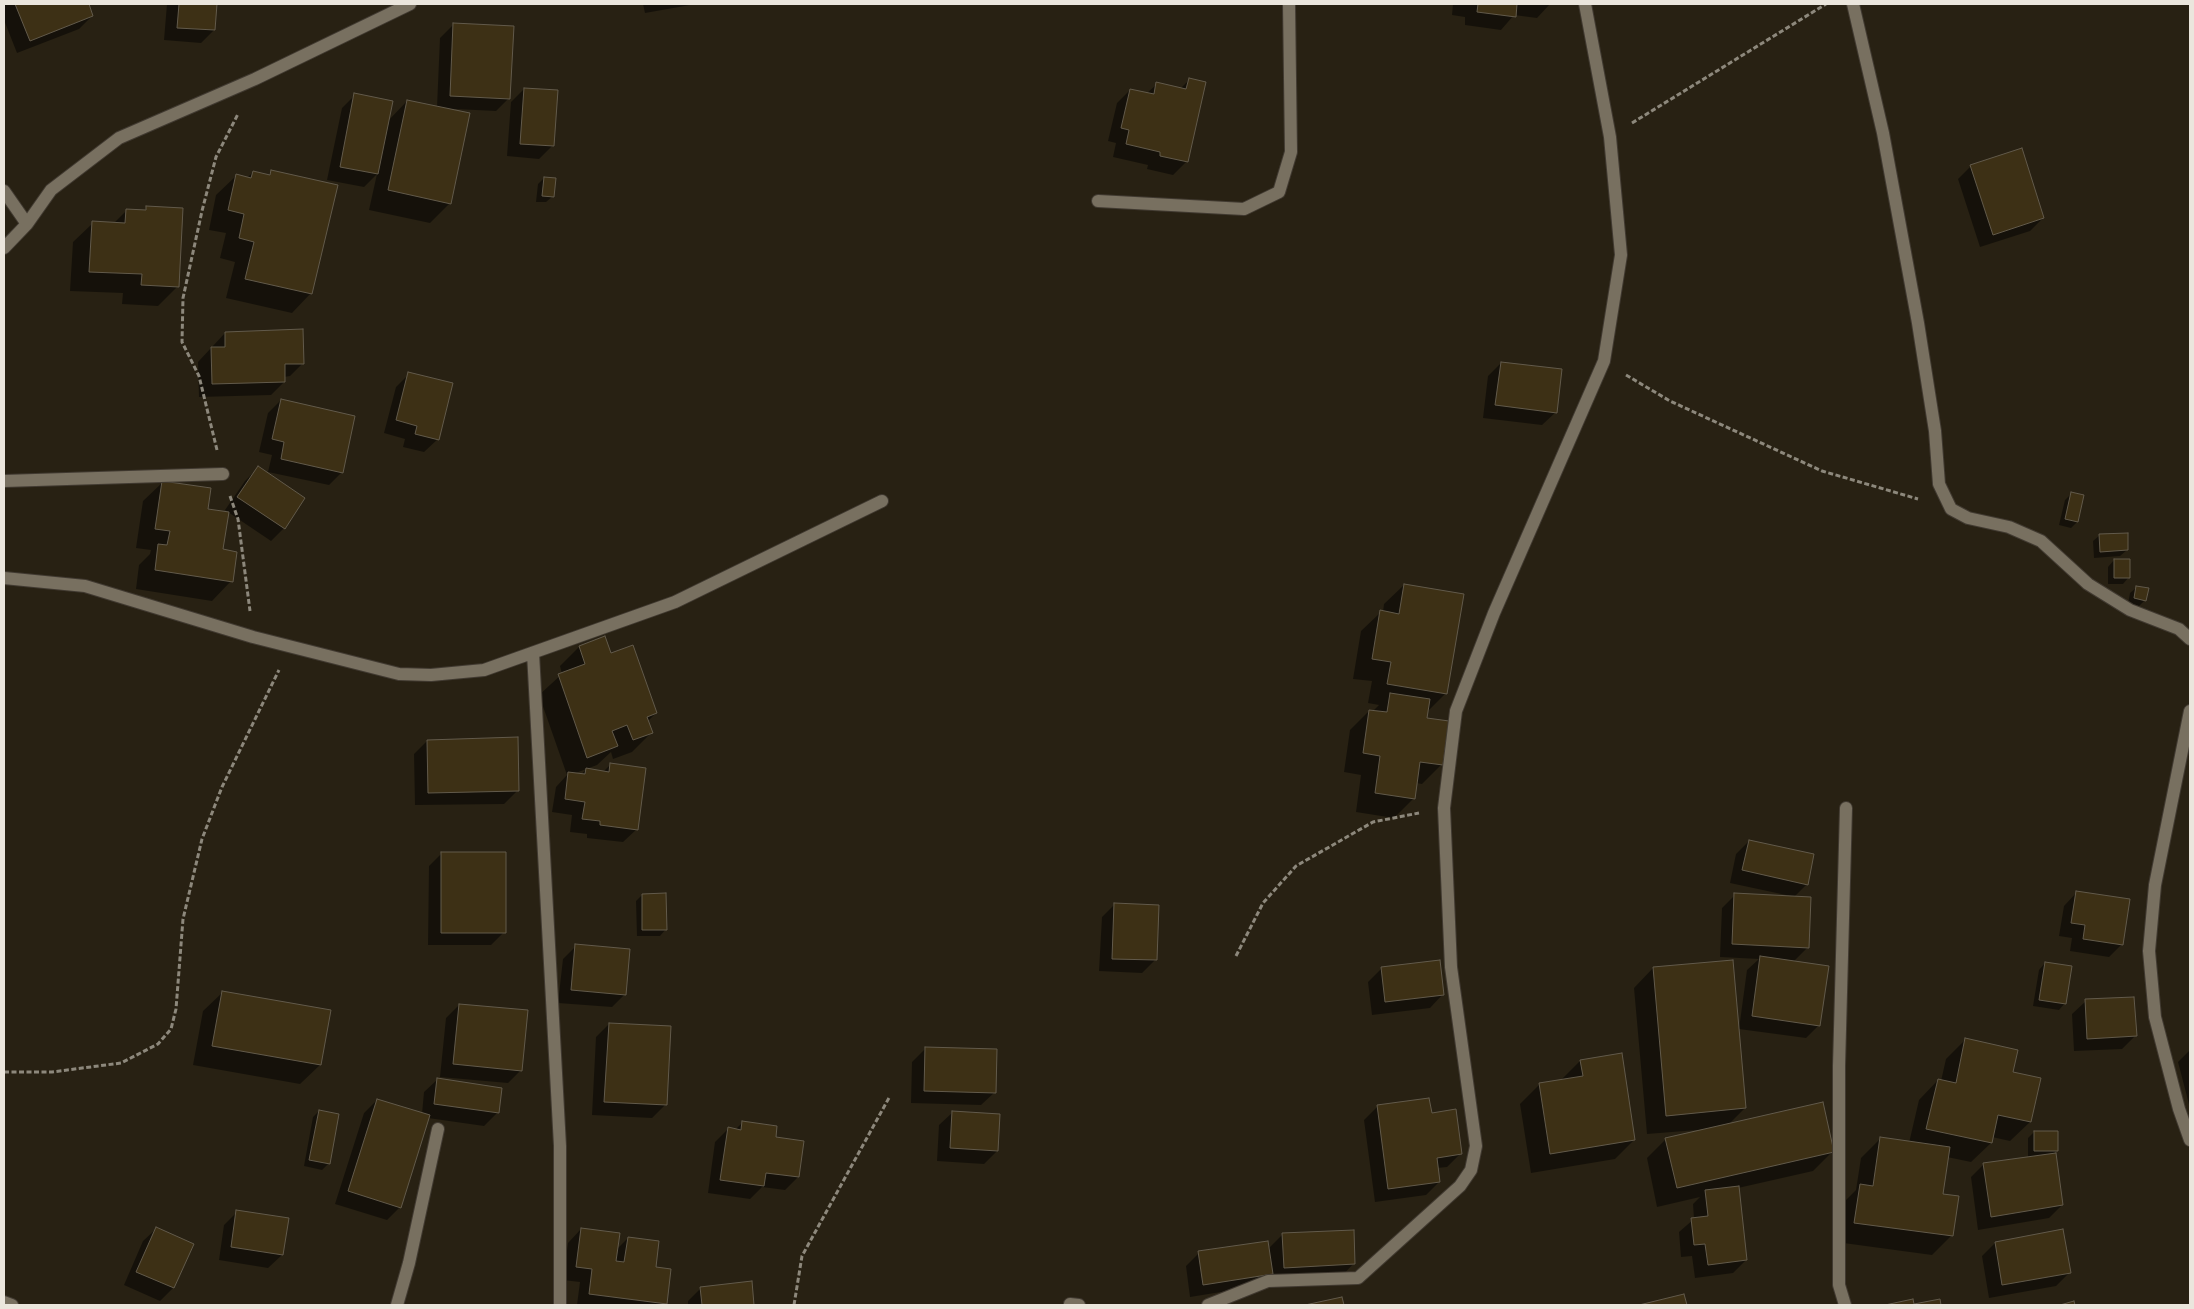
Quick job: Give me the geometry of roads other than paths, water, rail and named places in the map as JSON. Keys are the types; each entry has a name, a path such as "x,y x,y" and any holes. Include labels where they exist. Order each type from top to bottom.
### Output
{"street":[{"path":"4,248 26,224 51,190 119,138 255,79 410,4"},
{"path":"1098,201 1244,209 1279,192 1291,152 1289,4"},
{"path":"1208,1305 1268,1280 1358,1278 1460,1186 1471,1170 1476,1146 1451,967 1444,808 1456,711 1494,613 1604,361 1621,255 1610,137 1585,4"},
{"path":"1853,4 1883,133 1918,323 1935,431 1939,484 1951,509 1968,518 2008,527 2041,541 2088,584 2130,610 2179,629 2190,639"},
{"path":"4,191 26,224"},
{"path":"4,481 223,474"},
{"path":"4,578 85,586 253,637 399,674 431,674 484,670 675,602 882,501"},
{"path":"533,653 560,1146 560,1305"},
{"path":"2190,711 2155,885 2149,952 2155,1017 2179,1109 2190,1140"},
{"path":"1844,1305 1839,1285 1839,1066 1846,808"},
{"path":"398,1305 438,1129"},
{"path":"4,1302 12,1305"}]}
